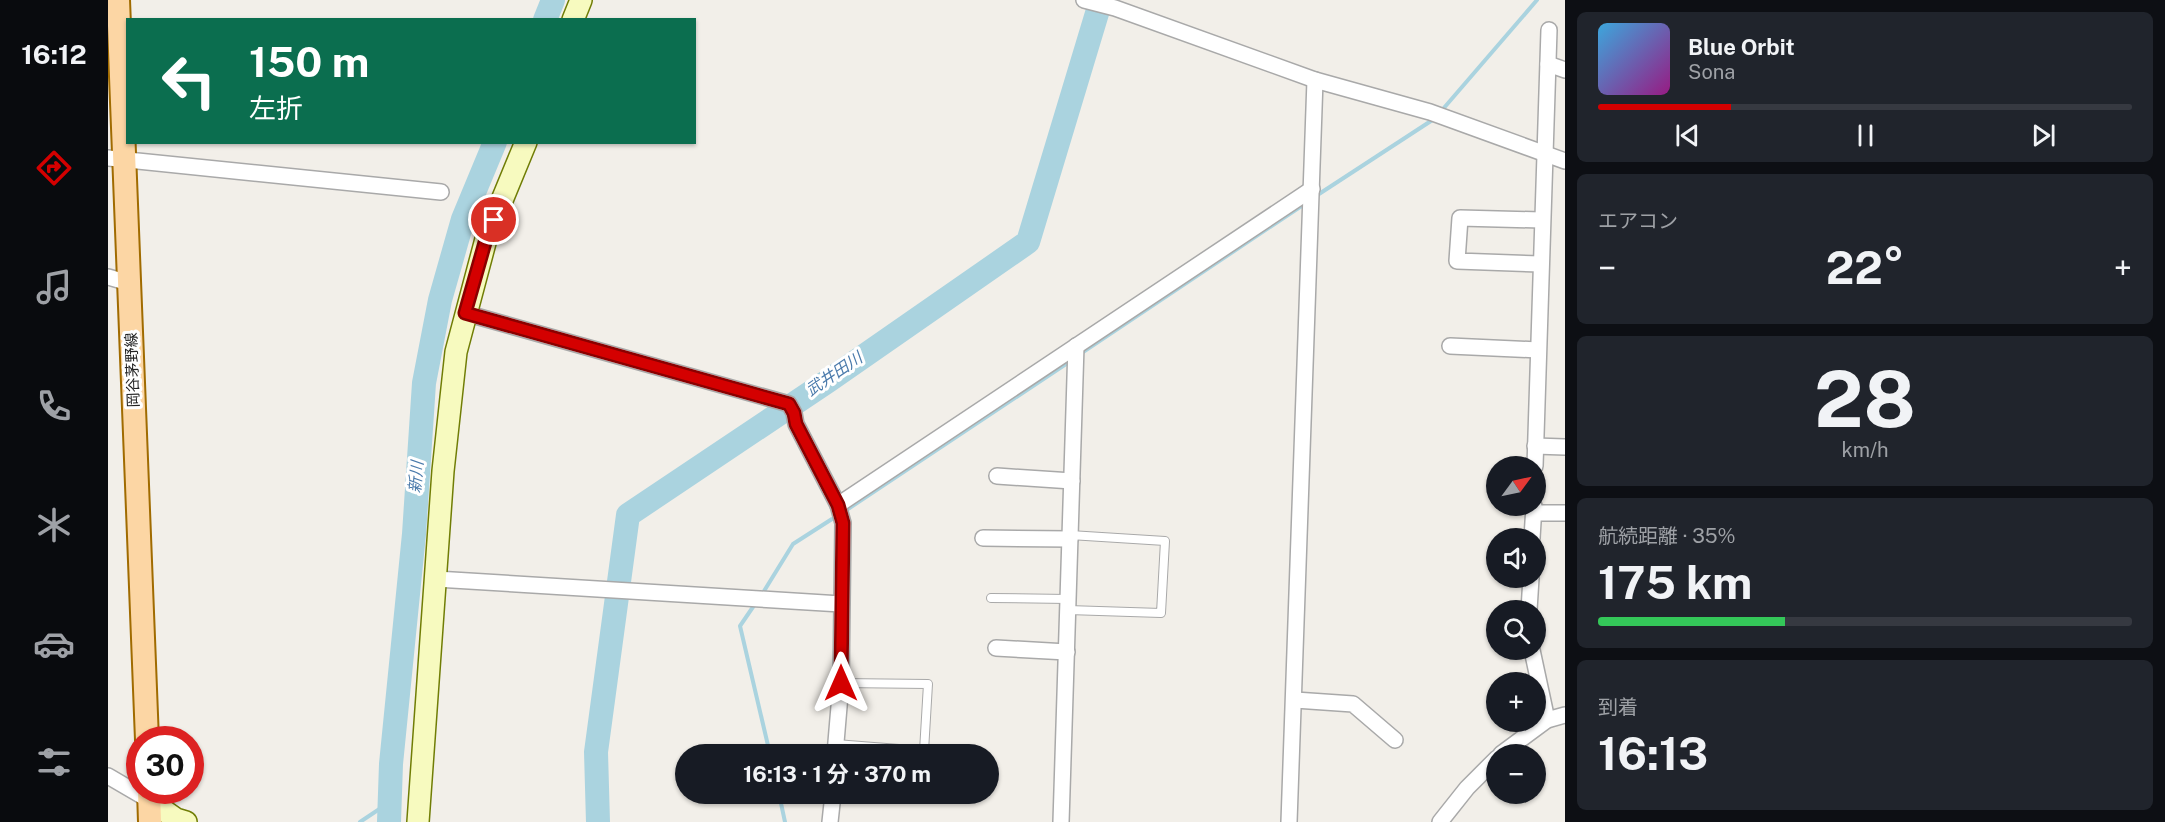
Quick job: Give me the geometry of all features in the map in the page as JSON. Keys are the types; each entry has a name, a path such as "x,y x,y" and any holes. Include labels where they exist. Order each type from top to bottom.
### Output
{"main road":[{"name":"岡谷茅野線","path":"118,16 115,159 118,280 146,726"}],"street":[{"path":"574,18 580,0"},
{"path":"1091,2 1115,8 1315,80 1430,112 1565,161"},
{"path":"1535,456 1549,30"},
{"path":"1548,64 1565,70"},
{"path":"1289,822 1315,80"},
{"path":"418,822 443,471 455,364 465,313 486,239 525,144"},
{"path":"115,159 441,192"},
{"path":"838,505 1312,189"},
{"path":"1540,264 1457,261 1460,218 1541,220"},
{"path":"465,313 791,408 796,424 838,505 843,523 841,683 836,744"},
{"path":"1062,822 1076,346"},
{"path":"1450,346 1538,351"},
{"path":"1535,446 1565,447"},
{"path":"997,476 1072,481"},
{"path":"1546,511 1565,513"},
{"path":"983,538 1070,537"},
{"path":"436,579 841,604"},
{"path":"996,648 1067,652"},
{"path":"1534,660 1547,720"},
{"path":"1295,700 1353,704 1395,740"},
{"path":"1515,744 1547,720 1565,715"},
{"path":"1440,822 1467,788 1486,769"},
{"path":"108,776 126,788"},
{"path":"149,804 186,822"},
{"path":"830,822 831,804"}],"lane":[{"path":"991,598 1161,613 1165,541 1070,537"},
{"path":"841,683 928,684 924,744"}],"waterway":[{"name":"新川","path":"546,18 553,0"},
{"name":"武井田川","path":"598,822 596,752 628,515 828,381 1028,242 1101,0"},
{"path":"1443,109 1537,0"},
{"path":"1319,194 1434,119"},
{"name":"新川","path":"389,822 391,764 414,534 424,383 440,300 463,219 494,144"},
{"path":"1083,352 1303,205"},
{"path":"848,509 1066,364"},
{"path":"761,596 793,544 832,519"},
{"path":"755,604 740,626 768,744"},
{"path":"360,822 390,802"},
{"path":"781,804 785,822"}],"route":[{"path":"494,220 486,239 465,313 764,399 789,404 796,424 838,505 843,523 841,683"}]}
